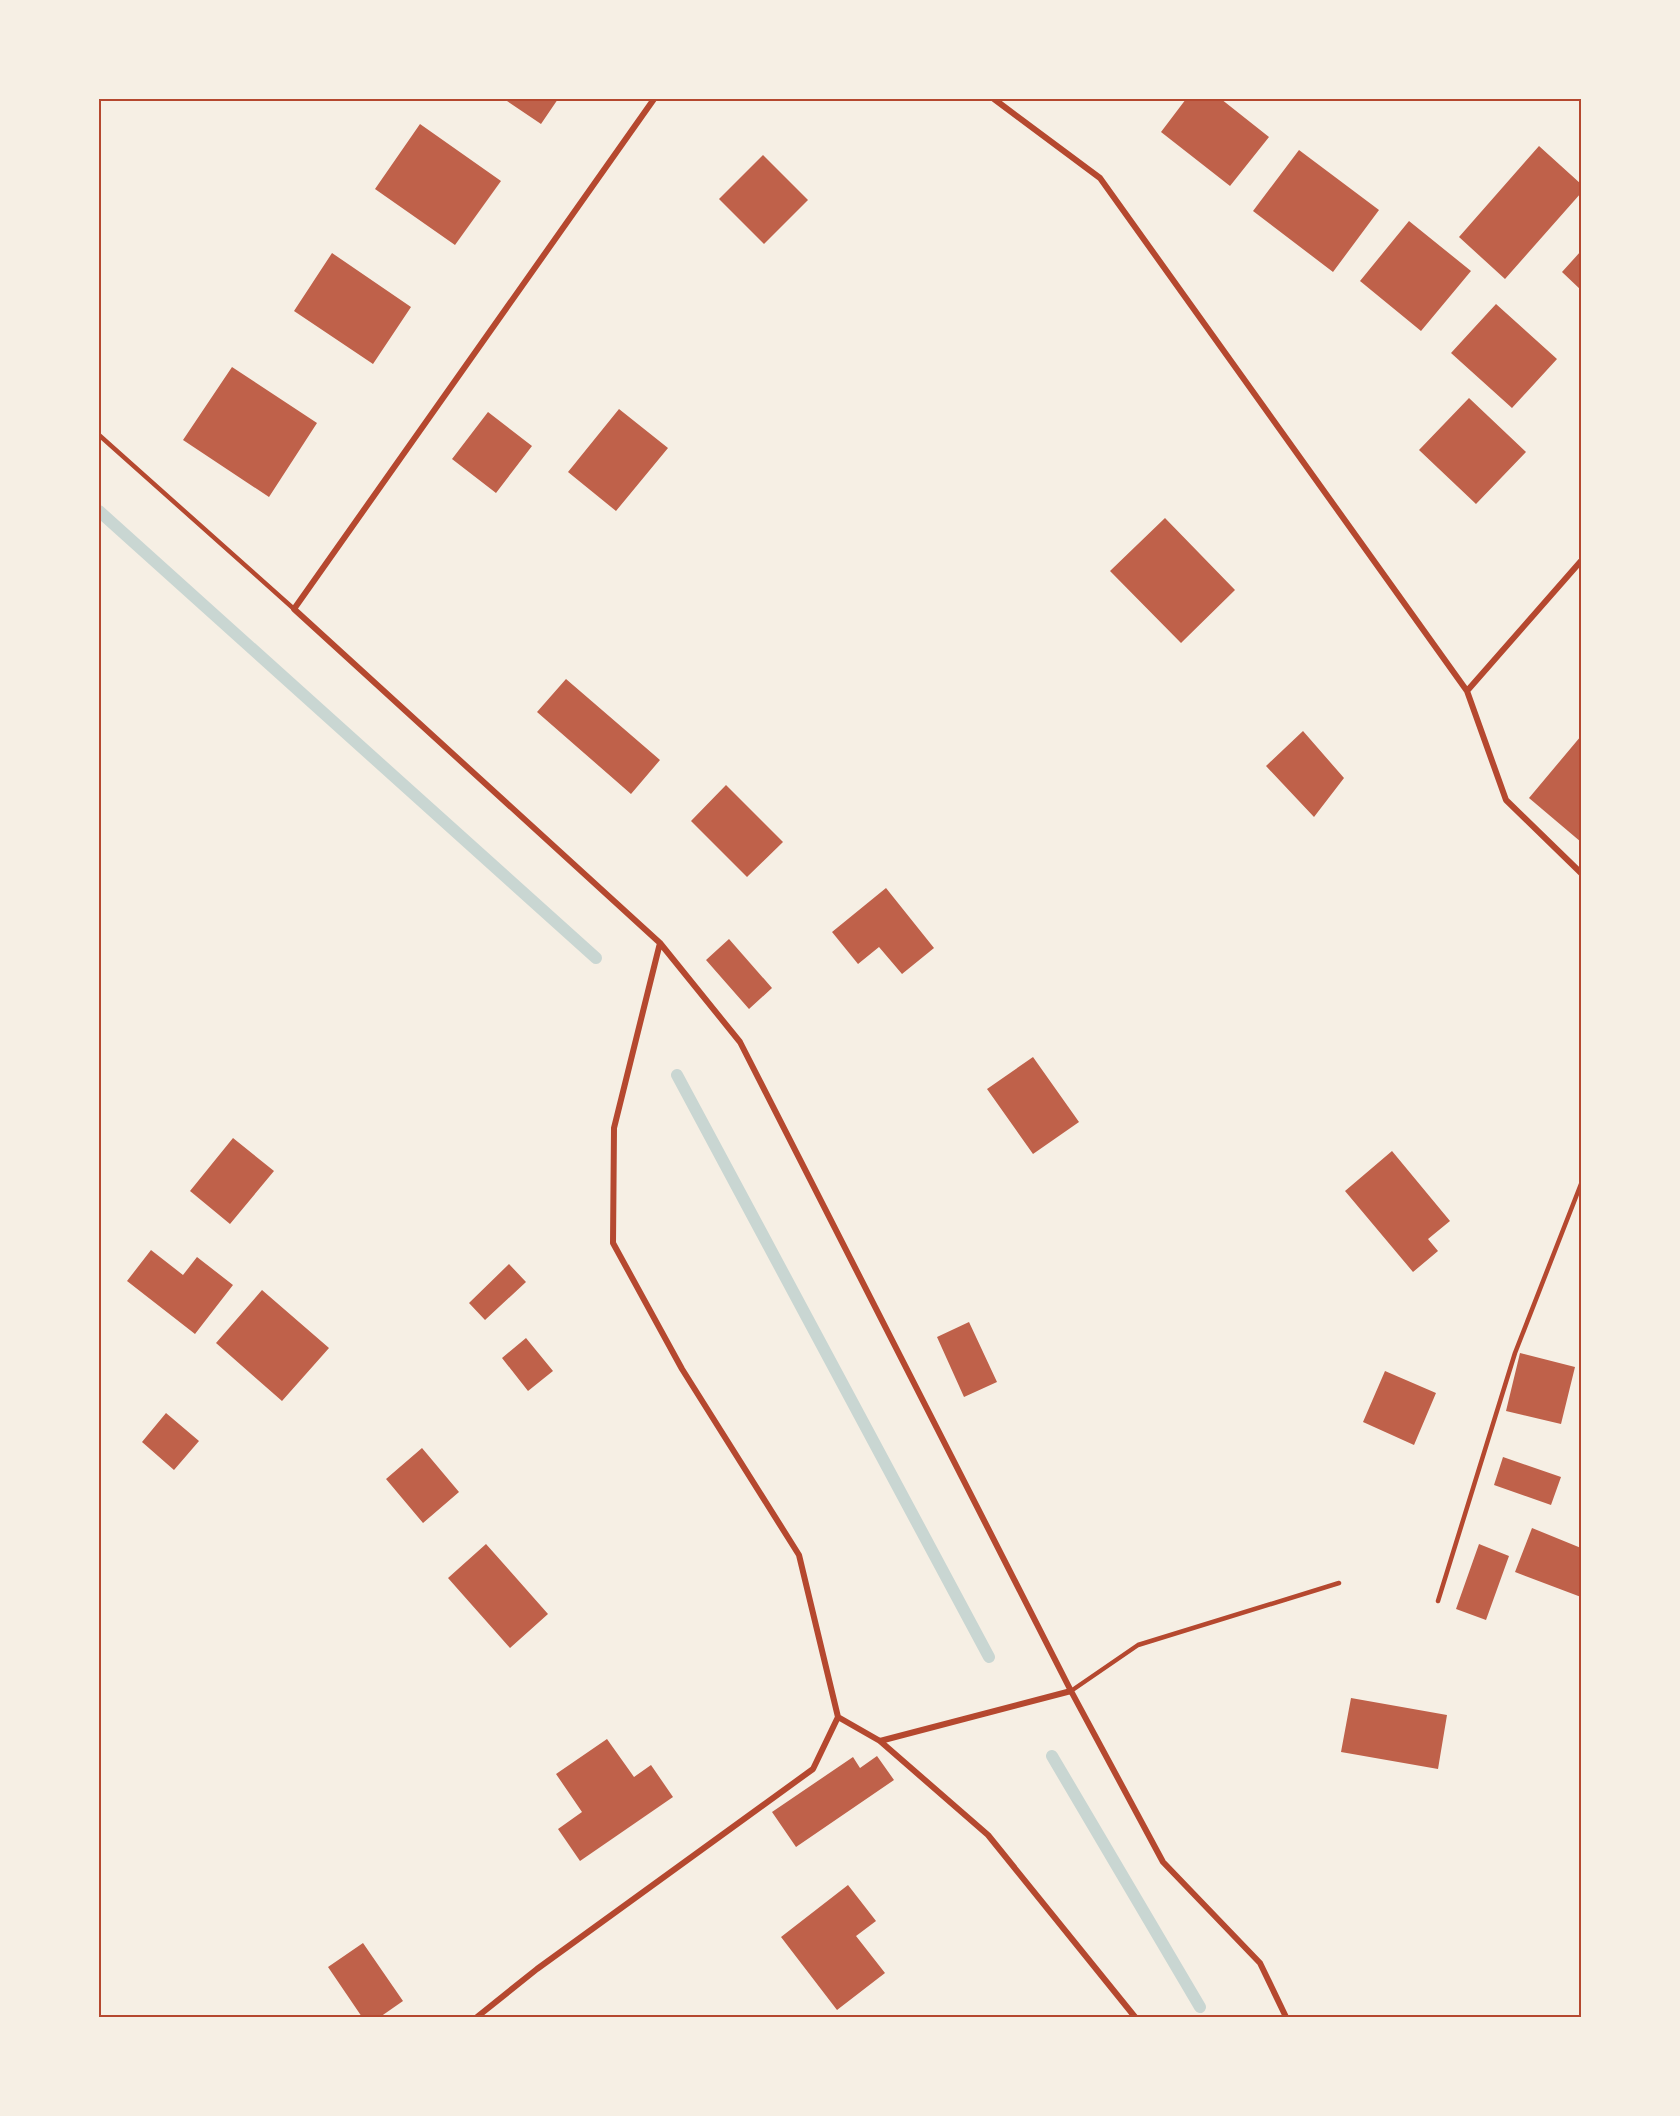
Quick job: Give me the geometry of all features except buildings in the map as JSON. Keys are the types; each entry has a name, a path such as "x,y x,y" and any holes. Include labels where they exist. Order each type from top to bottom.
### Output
{"street":[{"path":"654,99 294,609 660,943 740,1042 1071,1691 1163,1862 1260,1963 1286,2017"},
{"path":"994,99 1100,178 1467,692 1506,800 1581,873"},
{"path":"1467,692 1581,561"},
{"path":"477,2017 537,1969 813,1769 838,1718 799,1555 682,1369 613,1243 614,1128 660,943"},
{"path":"880,1741 1071,1691"},
{"path":"838,1718 880,1741 988,1835 1135,2017"}],"lane":[{"path":"99,435 294,609"},
{"path":"1438,1601 1515,1353 1581,1184"},
{"path":"1071,1691 1137,1645 1339,1583"}],"waterway":[{"path":"99,511 596,958"},
{"path":"677,1075 989,1657"},
{"path":"1052,1756 1200,2007"}]}
